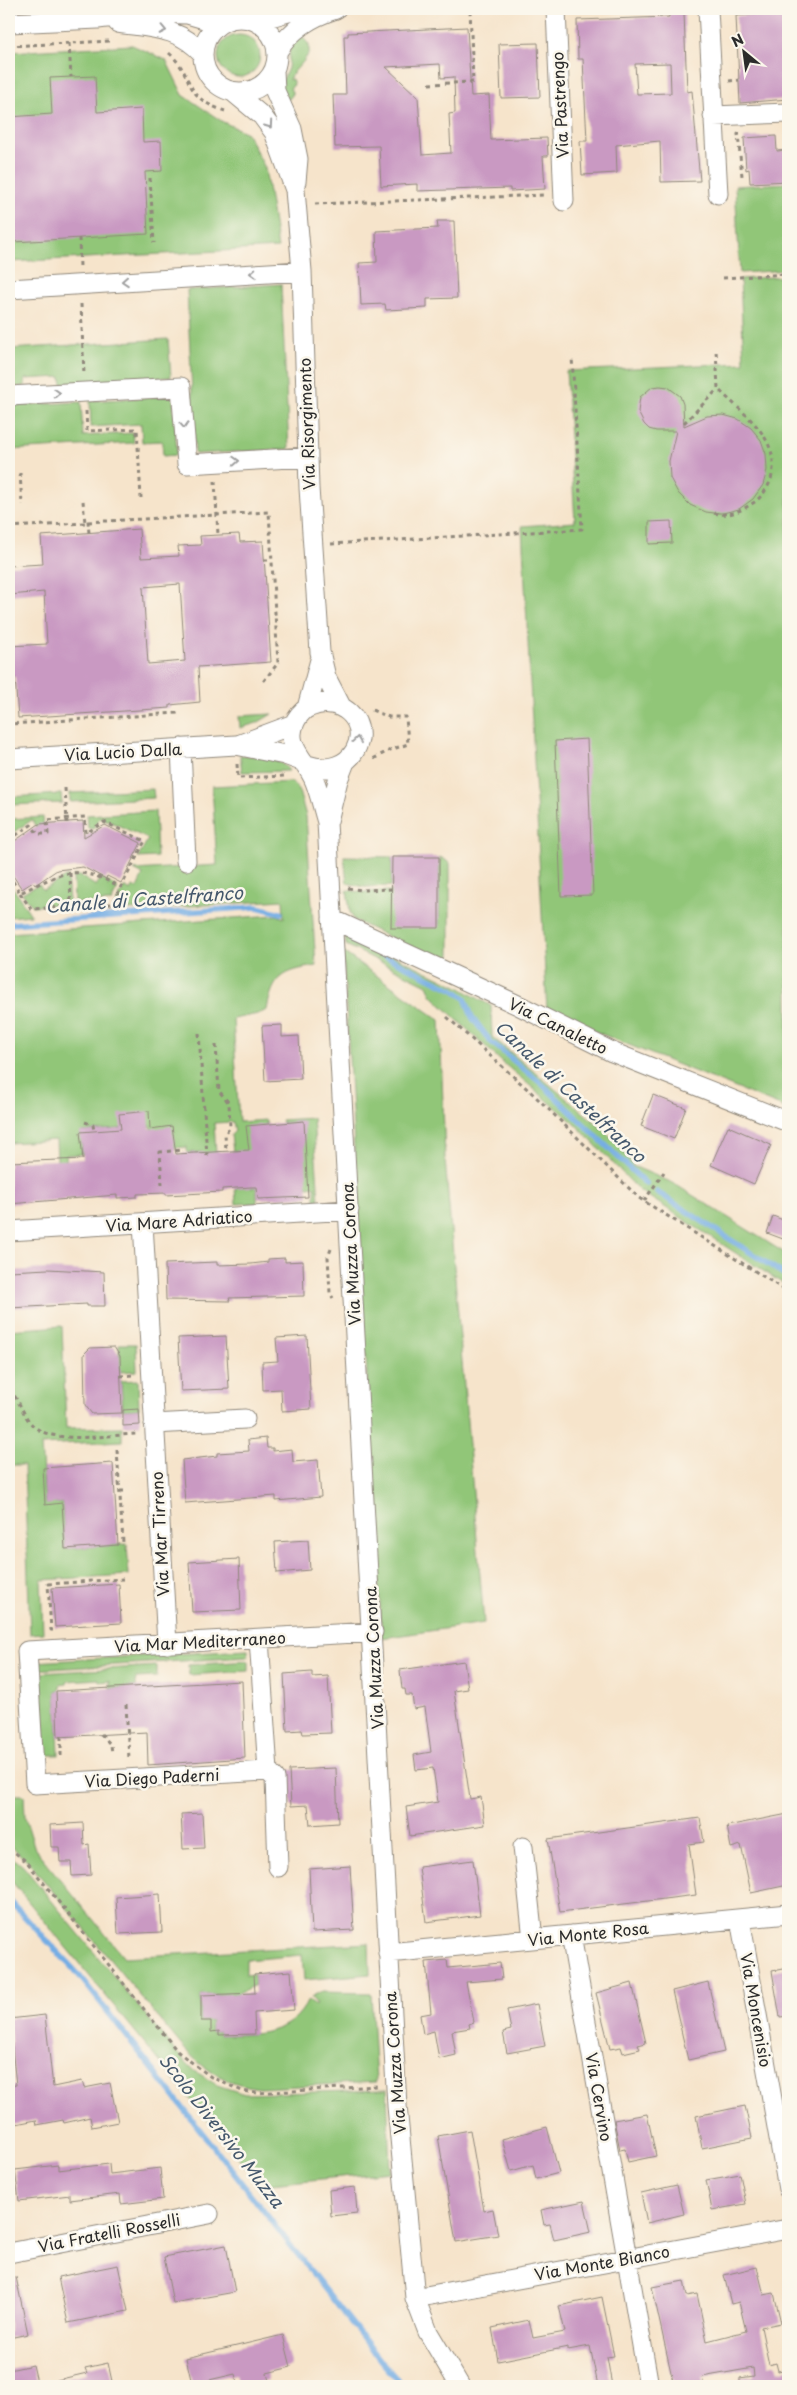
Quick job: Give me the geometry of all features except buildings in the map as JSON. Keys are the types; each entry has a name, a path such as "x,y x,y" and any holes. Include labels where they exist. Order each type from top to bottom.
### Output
{"street":[{"path":"9,23 98,19 159,13 187,14 204,19 227,20 242,18 256,21 300,17 336,9"},
{"name":"Via Pastrengo","path":"556,9 564,198"},
{"path":"708,9 718,194"},
{"path":"227,20 220,23 210,33 203,54 204,67 211,79 221,87 234,92 254,90 266,82 300,17"},
{"path":"98,19 176,33 191,41 203,54"},
{"path":"256,21 273,37 276,61"},
{"name":"Via Risorgimento","path":"276,61 275,90 292,129 298,159 296,198 302,271 308,458 320,658 326,677 342,708 352,716 358,734 354,751 345,762 338,780 327,822"},
{"name":"Via Risorgimento","path":"234,92 262,116 274,132 296,198"},
{"path":"713,116 788,113"},
{"path":"9,289 302,271"},
{"path":"9,396 181,387 187,464 308,458"},
{"name":"Via Risorgimento","path":"320,658 307,708 294,724 293,744 301,768 315,782 327,822 332,919"},
{"path":"307,708 320,703 329,703 342,708"},
{"name":"Via Lucio Dalla","path":"237,750 294,724"},
{"path":"181,748 186,861"},
{"name":"Via Lucio Dalla","path":"9,759 181,748 237,750 285,755 301,768"},
{"path":"301,768 334,768 345,762"},
{"name":"Via Canaletto","path":"332,919 520,1006 612,1052 788,1122"},
{"name":"Via Muzza Corona","path":"332,919 373,1632 388,1954 398,2116 415,2298 428,2332 460,2386"},
{"name":"Via Mare Adriatico","path":"9,1232 349,1210"},
{"name":"Via Mar Tirreno","path":"143,1223 167,1644"},
{"path":"154,1429 244,1419"},
{"name":"Via Mar Mediterraneo","path":"27,1652 373,1632"},
{"path":"259,1639 268,1771 275,1778 278,1867"},
{"name":"Via Diego Paderni","path":"27,1652 35,1784 268,1771"},
{"path":"523,1848 533,1939"},
{"name":"Via Monte Rosa","path":"388,1954 788,1914"},
{"name":"Via Moncenisio","path":"740,1919 788,2189"},
{"name":"Via Cervino","path":"571,1936 649,2386"},
{"name":"Via Fratelli Rosselli","path":"9,2253 209,2214"},
{"name":"Via Monte Bianco","path":"415,2298 788,2229"}],"path":[{"path":"429,84 473,82 470,9"},
{"path":"9,46 114,40"},
{"path":"69,43 71,77"},
{"path":"165,51 179,64 189,85 199,99 234,115"},
{"path":"727,81 740,80"},
{"path":"742,176 738,134 746,134"},
{"path":"150,178 154,243"},
{"path":"296,198 564,198"},
{"path":"79,238 87,431 137,429 141,498"},
{"path":"723,278 788,274"},
{"path":"714,513 725,516 743,510 757,501 769,486 774,470 772,453 760,429 718,389 716,350"},
{"path":"329,544 582,529 572,357"},
{"path":"684,423 718,389"},
{"path":"20,473 22,506"},
{"path":"83,501 89,533"},
{"path":"216,502 218,535"},
{"path":"9,527 268,512 278,663 262,683"},
{"path":"264,560 271,560"},
{"path":"9,696 10,724 178,713"},
{"path":"370,709 389,717 406,717 408,744 390,750 371,760"},
{"path":"237,750 238,778 301,768"},
{"path":"65,788 67,821"},
{"path":"9,840 31,826 38,834 48,834 47,820 67,821 85,817 86,833 104,822 144,841 112,904 31,909 9,875"},
{"path":"20,893 60,874 81,872 102,878 122,887"},
{"path":"70,873 71,907"},
{"path":"330,884 361,890 392,889"},
{"path":"447,1016 644,1201 788,1292"},
{"path":"199,1033 207,1156"},
{"path":"216,1045 219,1090 229,1103 230,1127 225,1134 226,1151"},
{"path":"85,1122 93,1125 94,1131"},
{"path":"162,1186 160,1152 183,1150"},
{"path":"644,1201 664,1172"},
{"path":"333,1244 328,1257 330,1293 334,1301"},
{"path":"120,1376 131,1376"},
{"path":"9,1390 15,1395 36,1428 59,1437 154,1429"},
{"path":"117,1450 123,1542"},
{"path":"120,1491 127,1491"},
{"path":"60,1630 51,1630 48,1584 123,1580"},
{"path":"126,1705 130,1779"},
{"path":"101,1734 111,1745 112,1753"},
{"path":"60,1736 61,1756"},
{"path":"9,1848 27,1862 178,2052 211,2077 230,2087 257,2093 380,2086 379,2077"}],"green space":[{"path":"243,35 251,38 257,44 260,56 257,68 251,74 235,77 227,74 221,68 218,52 221,44 227,38"},
{"path":"302,36 309,45 309,53 291,75 289,80 292,79 294,85 290,88 293,94 288,100 280,86 288,68 290,48"},
{"path":"132,45 166,60 183,95 223,122 247,133 265,168 278,248 9,262 9,52"},
{"path":"788,183 788,270 740,273 735,186"},
{"path":"788,276 788,1109 547,1012 522,526 575,522 566,371 744,363 740,279"},
{"path":"281,284 289,449 195,454 187,290"},
{"path":"168,339 171,377 62,384 61,377 25,379 25,386 9,387 9,349"},
{"path":"173,396 177,455 163,456 162,441 142,442 141,424 91,427 90,401"},
{"path":"81,402 83,436 133,433 134,443 9,450 9,406"},
{"path":"272,714 257,723 240,728 239,716"},
{"path":"240,755 274,760 285,766 289,771 242,772"},
{"path":"291,782 298,788 306,816 316,966 295,970 281,977 273,989 267,1010 258,1014 233,1019 239,1122 266,1120 268,1149 249,1150 251,1187 257,1187 257,1203 236,1204 235,1188 239,1187 237,1151 233,1151 231,1135 235,1131 233,1122 214,1123 216,1155 202,1152 187,1153 187,1147 157,1149 155,1182 151,1126 81,1132 82,1154 66,1155 68,1190 59,1199 56,1140 9,1143 9,933 277,915 284,918 283,900 112,911 124,887 131,891 133,887 137,888 143,875 134,870 217,865 212,786"},
{"path":"153,789 154,798 70,802 70,793"},
{"path":"61,794 62,803 9,805 9,797"},
{"path":"155,811 157,857 138,858 148,839 100,817 93,829 88,828 87,815"},
{"path":"43,817 44,831 38,831 32,820 9,835 9,819"},
{"path":"344,856 392,857 392,886 365,887 347,883"},
{"path":"440,857 450,863 450,967 354,920 350,912 347,890 363,892 392,891 439,927"},
{"path":"67,876 69,901 66,904 32,906 22,893 39,884 43,890"},
{"path":"73,876 80,876 96,886 101,878 118,888 111,902 76,903 74,901"},
{"path":"9,882 31,915 9,917"},
{"path":"350,935 457,986 491,1006 492,1037 602,1128 621,1147 633,1166 673,1183 788,1255 788,1287 640,1191 573,1122 502,1062 432,996 427,985 346,945 345,936"},
{"path":"343,952 440,1020 445,1159 484,1623 382,1638"},
{"path":"313,1118 319,1200 315,1200 315,1186 308,1187 281,1120"},
{"path":"62,1326 66,1428 122,1427 122,1441 41,1445 45,1504 62,1503 65,1549 127,1544 129,1575 41,1580 43,1633 30,1634 24,1465 9,1465 9,1330"},
{"path":"119,1344 136,1344 137,1371 120,1372"},
{"path":"138,1380 139,1409 123,1410 121,1381"},
{"path":"248,1650 248,1657 34,1670 33,1662"},
{"path":"248,1661 248,1671 189,1675 188,1665"},
{"path":"157,1666 157,1677 136,1678 136,1687 110,1688 110,1681 99,1682 99,1679 68,1681 67,1684 60,1685 60,1690 56,1691 59,1755 45,1755 41,1673"},
{"path":"9,1795 24,1795 25,1817 35,1849 124,1957 369,1943 370,1974 304,1980 302,1955 246,1960 246,1975 254,1974 255,1985 236,1994 201,1995 201,2021 211,2021 211,2032 219,2031 219,2035 246,2035 271,2031 292,2021 301,2012 308,2000 315,2006 316,2003 311,1997 320,1992 371,1993 376,2082 260,2088 227,2080 199,2063 182,2046 30,1864 9,1844"},
{"path":"9,1855 23,1866 176,2052 195,2071 217,2085 245,2094 387,2090 390,2172 261,2185 9,1878"}],"waterway":[{"name":"Canale di Castelfranco","path":"9,924 257,907 281,913"},
{"name":"Canale di Castelfranco","path":"352,940 454,990 465,998 472,1017 490,1041 542,1084 646,1184"},
{"name":"Canale di Castelfranco","path":"657,1192 788,1277"},
{"name":"Scolo Diversivo Muzza","path":"9,1900 78,1974 382,2362 403,2386"}]}
